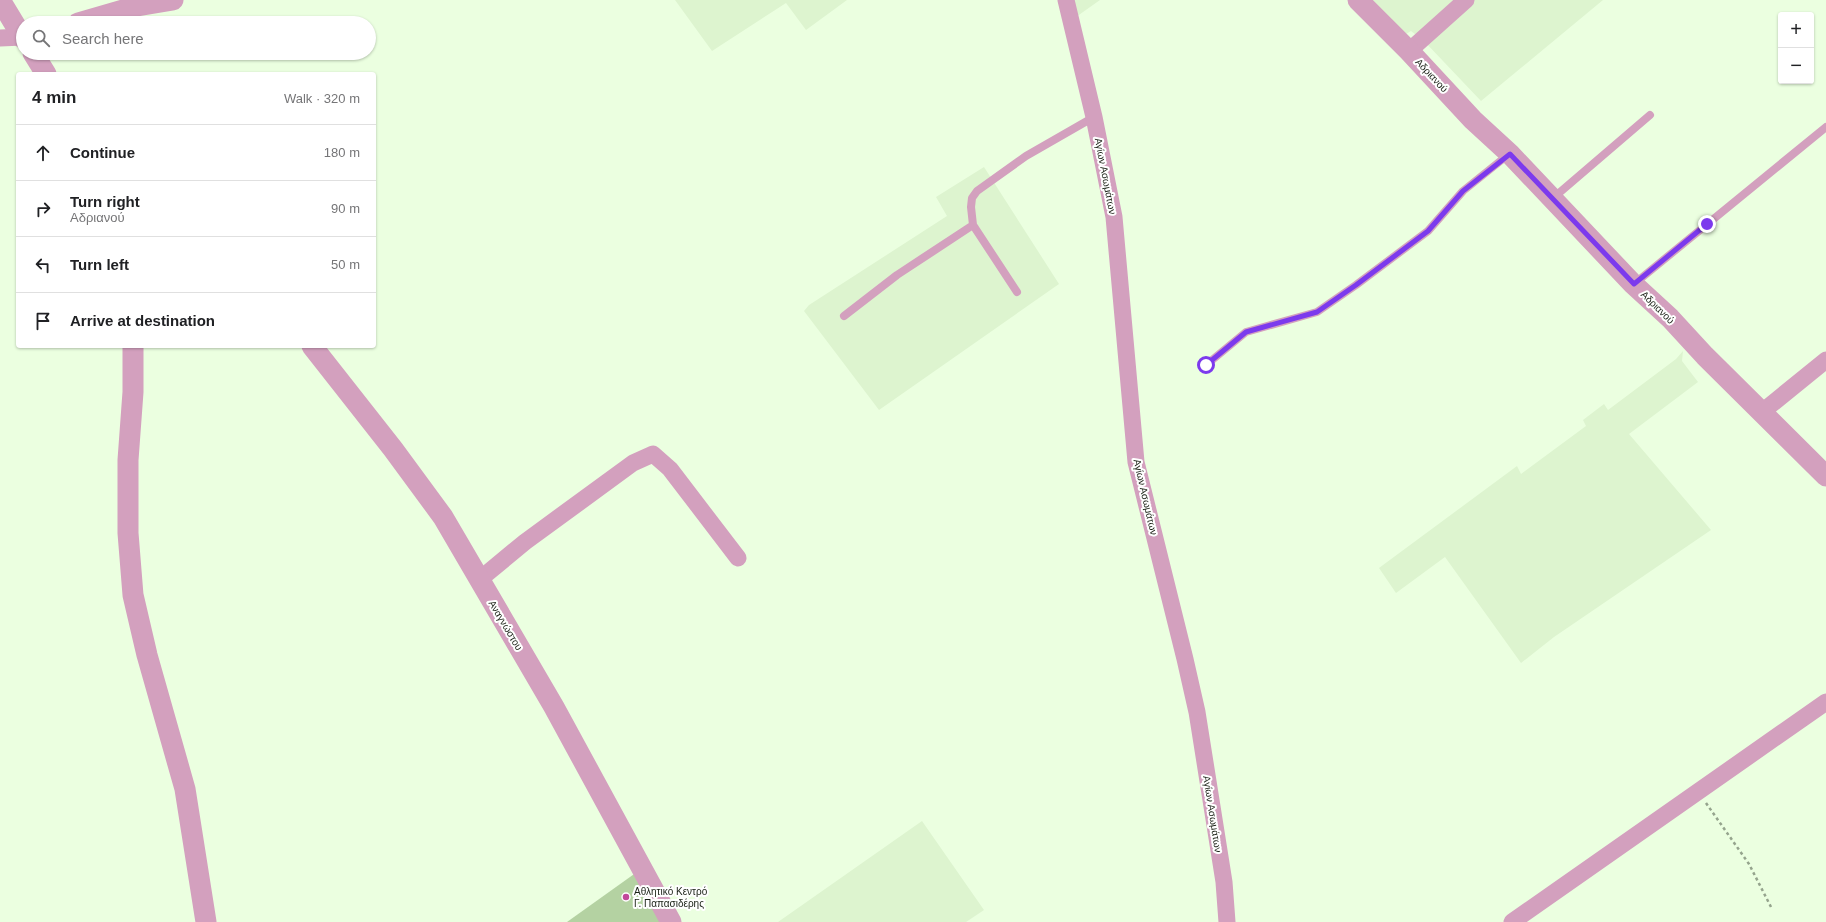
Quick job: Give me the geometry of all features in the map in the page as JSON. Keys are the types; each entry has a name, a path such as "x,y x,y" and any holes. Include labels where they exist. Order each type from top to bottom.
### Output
{"street":[{"path":"0,0 16,26"},
{"path":"102,16 137,6 173,0"},
{"name":"Αγίων Ασωμάτων","path":"1066,0 1094,117 1114,217 1136,462 1197,712 1224,882 1227,922"},
{"name":"Αδριανού","path":"1358,0 1409,51 1473,120 1510,154 1552,200 1634,284 1670,318 1705,356 1826,476"},
{"path":"1409,51 1466,0"},
{"path":"0,38 16,37"},
{"path":"37,60 45,72"},
{"path":"133,348 133,392 128,460 128,533 133,595 147,655 185,790 206,922"},
{"name":"Αναγνώστου","path":"314,348 393,448 443,517 554,707 671,922"},
{"path":"1762,412 1826,360"},
{"path":"479,580 525,542 633,463 653,454 670,469 738,558"},
{"path":"1512,922 1826,702"}],"lane":[{"path":"1552,200 1650,115"},
{"path":"1017,292 973,225 970,207 972,198 977,191 1026,156 1094,117"},
{"path":"1634,284 1826,127"},
{"path":"1206,365 1246,332 1317,312 1356,285 1428,231 1463,191 1510,154"},
{"path":"844,316 896,275 973,225"}],"path":[{"path":"1698,791 1749,864 1771,907"}],"shaded area":[{"path":"675,0 847,0 806,30 786,3 712,51"},
{"path":"1073,0 1100,0 1076,17"},
{"path":"1367,0 1603,0 1481,101 1424,41 1411,31 1406,34"},
{"path":"984,167 1059,284 879,410 804,311 809,305 947,216 936,197"},
{"path":"1683,351 1682,361 1698,382 1629,434 1711,530 1554,637 1521,663 1445,557 1396,593 1379,568 1517,466 1521,474 1586,426 1583,420 1604,404 1608,410 1676,359"},
{"path":"922,821 984,910 966,922 778,922"},
{"name":"Αθλητικό Κεντρό Γ. Παπασιδέρης","path":"637,872 665,922 567,922"}],"place":[{"name":"Αθλητικό Κεντρό Γ. Παπασιδέρης","path":"626,897"}],"route":[{"path":"1206,365 1246,332 1317,312 1356,285 1428,231 1463,191 1510,154 1552,200 1634,284 1707,224"}]}
